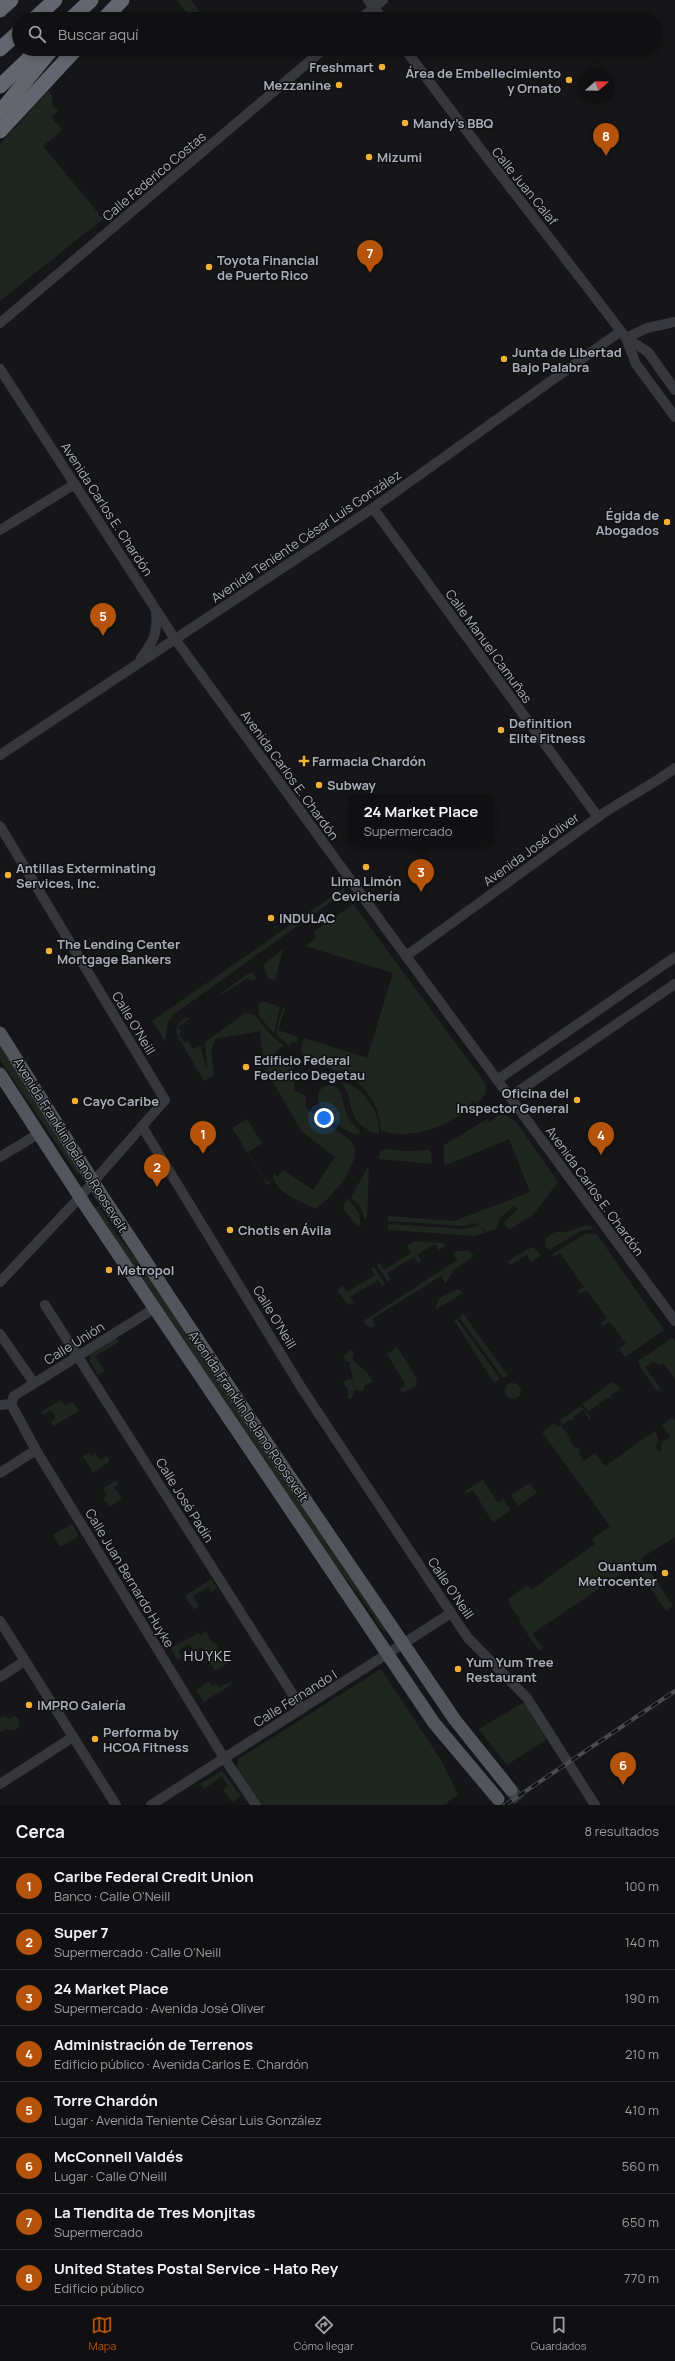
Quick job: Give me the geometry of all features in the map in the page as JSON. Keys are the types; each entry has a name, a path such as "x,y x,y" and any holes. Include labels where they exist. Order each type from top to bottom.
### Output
{"highway":[{"path":"0,10 11,0"},
{"path":"42,12 55,0"},
{"path":"78,12 91,0"},
{"path":"111,12 122,0"},
{"path":"0,49 12,38"},
{"path":"0,86 32,56"},
{"path":"0,112 46,56"},
{"path":"0,132 70,56"}],"main road":[{"name":"Avenida Franklin Delano Roosevelt","path":"0,1033 94,1182 404,1645 455,1720 511,1790"},
{"name":"Avenida Franklin Delano Roosevelt","path":"0,1076 434,1723 498,1799"}],"street":[{"path":"377,12 371,4 383,0"},
{"name":"Calle Federico Costas","path":"0,323 316,56"},
{"name":"Calle Juan Calaf","path":"410,56 482,154 624,334"},
{"name":"Avenida Teniente César Luis González","path":"0,755 373,508 624,334 675,322"},
{"path":"624,334 648,352 675,390"},
{"path":"624,334 636,364 675,417"},
{"name":"Avenida Carlos E. Chardón","path":"0,369 175,639 675,1321"},
{"path":"0,530 75,484"},
{"name":"Calle Manuel Camuñas","path":"373,508 598,817"},
{"path":"132,668 154,639 158,627 155,609"},
{"name":"Avenida José Oliver","path":"406,956 598,817 624,799 646,790 675,768"},
{"name":"Calle O'Neill","path":"0,826 164,1097 164,1104 143,1128 301,1386 451,1613 468,1638 527,1698 596,1805"},
{"path":"497,1080 675,957"},
{"path":"510,1097 675,984"},
{"path":"0,1282 143,1128"},
{"path":"0,1157 38,1134"},
{"name":"Calle José Padín","path":"46,1305 302,1709"},
{"name":"Calle Unión","path":"11,1404 14,1396 155,1308"},
{"path":"0,1334 34,1383"},
{"path":"0,1406 11,1404"},
{"name":"Calle Juan Bernardo Huyke","path":"11,1404 36,1450 224,1758 256,1805"},
{"path":"0,1473 36,1450"},
{"name":"Calle Fernando I","path":"151,1805 404,1645 451,1613"},
{"path":"0,1621 116,1805"},
{"path":"0,1677 25,1661"},
{"path":"0,1784 73,1737"}],"shaded area":[{"path":"177,0 191,0 200,12 186,12"},
{"path":"48,91 52,95 52,105 58,111 51,117 62,130 43,146 103,219 0,301 0,144"},
{"path":"344,888 344,893 173,1015 168,1022 165,1041 152,1021"},
{"path":"353,904 486,1086 486,1092 479,1102 476,1104 474,1101 468,1105 471,1108 461,1115 428,1130 405,1134 381,1131 375,1106 361,1085 348,1075 344,1076 341,1071 334,1071 331,1068 303,1059 301,1049 304,1038 367,1058 393,973 305,946 316,938 314,932"},
{"path":"283,949 275,980 269,979 263,965"},
{"path":"252,973 256,977 254,981 247,978 220,996 221,993 248,974"},
{"path":"262,1001 280,1007 274,1034 259,1016 258,1005"},
{"path":"283,1007 285,1008 278,1030 298,1037 297,1042 292,1042 290,1046 277,1036 277,1027"},
{"path":"245,1013 255,1015 270,1034 283,1045 274,1054 263,1056 260,1031 215,1039 211,1051 214,1075 204,1081 178,1037 176,1031 178,1026 186,1018 190,1018 178,1027 181,1032 179,1035 185,1043 188,1041 193,1049 200,1045 207,1070 205,1042"},
{"path":"0,1044 80,1171 77,1174 0,1060"},
{"path":"286,1060 292,1060 295,1091 306,1096 306,1108 351,1141 355,1148 352,1165 348,1174 336,1190 316,1209 289,1196 274,1180 273,1173 278,1177 283,1170 313,1190 335,1157 302,1132 267,1072 266,1069"},
{"path":"339,1082 355,1087 368,1100 377,1117 379,1134 367,1129 359,1123 354,1116 345,1087"},
{"path":"325,1086 336,1087 339,1091 348,1117 360,1131 359,1135 344,1129 335,1123 321,1107 318,1099 319,1092"},
{"path":"506,1115 517,1123 558,1182 533,1215 510,1229 505,1226 504,1222 517,1210 515,1205 500,1218 496,1229 486,1232 477,1223 464,1226 388,1221 388,1216 454,1221 530,1192 509,1139 446,1165 444,1163 444,1145 487,1119 489,1122 497,1116"},
{"path":"247,1119 262,1144 248,1152 265,1180 270,1182 268,1186 232,1128"},
{"path":"386,1149 406,1151 429,1150 431,1152 432,1164 379,1159 380,1152"},
{"path":"367,1168 369,1168 367,1218 365,1220 360,1205 351,1198"},
{"path":"347,1198 359,1213 361,1227 354,1223 343,1208"},
{"path":"98,1206 120,1239 146,1271 387,1630 384,1632 361,1598 329,1557 95,1208"},
{"path":"388,1224 464,1229 479,1225 485,1233 475,1236 388,1230"},
{"path":"586,1225 591,1226 593,1229 581,1231 549,1250 545,1245 546,1238 555,1232 566,1232"},
{"path":"585,1234 596,1234 598,1236 664,1330 625,1357 619,1349 626,1344 610,1322 603,1326 601,1323 607,1318 587,1291 580,1294 578,1291 584,1287 560,1253 553,1257 552,1254"},
{"path":"416,1241 442,1243 446,1246 439,1250 435,1244 417,1255 421,1261 418,1263 414,1257 387,1273 391,1280 388,1282 377,1265 380,1263 384,1270 411,1253 407,1246"},
{"path":"531,1247 541,1255 531,1262 527,1255 510,1265 508,1261"},
{"path":"458,1251 469,1251 474,1256 455,1269 445,1283 441,1276 372,1319 375,1325 370,1328 363,1322 457,1260 453,1253"},
{"path":"374,1267 385,1284 382,1286 378,1280 350,1297 354,1303 348,1305 337,1290 343,1286 347,1292 375,1275 371,1269"},
{"path":"457,1289 463,1293 435,1310 439,1298"},
{"path":"464,1314 508,1376 503,1378 459,1317"},
{"path":"457,1319 500,1379 494,1383 454,1320"},
{"path":"116,1338 119,1342 95,1356 105,1371 98,1375 90,1362 90,1355"},
{"path":"672,1338 675,1342 675,1379 663,1363 659,1365 653,1361 645,1367 661,1389 657,1391 640,1367 638,1361"},
{"path":"397,1347 417,1379 415,1380 418,1384 403,1393 400,1389 406,1385 387,1354"},
{"path":"351,1350 354,1353 352,1358 368,1374 373,1382 365,1385 363,1391 354,1390 352,1398 348,1399 348,1389 343,1383 347,1380 353,1380 349,1361 346,1361 343,1357"},
{"path":"613,1382 621,1389 610,1395 612,1397 609,1399 608,1397 599,1403 599,1407 597,1405 589,1411 593,1417 582,1404"},
{"path":"513,1383 520,1388 521,1391 516,1398 513,1399 506,1394 505,1391 510,1384"},
{"path":"61,1400 65,1406 73,1402 79,1411 53,1426 51,1422 56,1418 51,1410 43,1415 41,1412"},
{"path":"581,1406 591,1418 589,1420 583,1410 573,1417 574,1419 572,1421 570,1419 561,1426 571,1438 569,1440 575,1449 577,1447 580,1450 578,1452 584,1461 595,1453 605,1466 655,1431 658,1437 656,1447 658,1452 662,1450 661,1446 663,1441 671,1437 662,1425 672,1418 675,1421 675,1537 641,1558 673,1606 666,1611 634,1565 532,1634 543,1648 539,1651 519,1621 520,1619 510,1605 508,1599 527,1585 531,1590 595,1544 592,1539 610,1526 542,1432 554,1423 557,1427 562,1424 560,1420"},
{"path":"89,1453 90,1456 95,1453 100,1460 107,1456 110,1461 93,1473 83,1456"},
{"path":"116,1480 118,1485 114,1487 122,1499 109,1507 103,1498 107,1495 103,1489"},
{"path":"483,1480 498,1503 504,1499 510,1510 493,1523 473,1490 464,1494 466,1490"},
{"path":"530,1483 537,1493 518,1506 511,1495"},
{"path":"72,1524 78,1534 76,1538 60,1547 53,1535"},
{"path":"211,1579 217,1588 211,1592 208,1587 193,1596 199,1606 194,1610 185,1596"},
{"path":"206,1631 213,1644 216,1643 222,1658 228,1663 215,1671 202,1647 194,1652 189,1644 178,1651 182,1657 177,1660 171,1648 198,1633 201,1635"},
{"path":"381,1669 441,1760 458,1795 443,1805 262,1805 237,1767 238,1759"},
{"path":"209,1681 212,1686 216,1684 219,1687 231,1682 232,1684 204,1702 196,1690"},
{"path":"524,1702 547,1739 507,1765 479,1729"},
{"path":"12,1715 19,1719 19,1726 14,1731 7,1729 0,1732 0,1718 6,1716 9,1719 13,1717"},
{"path":"222,1771 241,1796 232,1802 223,1790 228,1786 222,1776 204,1789 201,1785 196,1786"}],"tunnel":[{"path":"511,1790 523,1805"}],"railway":[{"path":"505,1805 675,1691"}],"place":[{"name":"Freshmart","path":"382,67"},
{"name":"Área de Embellecimiento y Ornato","path":"569,80"},
{"name":"Mezzanine","path":"339,85"},
{"name":"Mandy's BBQ","path":"405,123"},
{"name":"United States Postal Service - Hato Rey","path":"606,156"},
{"name":"Mizumi","path":"369,157"},
{"name":"Toyota Financial de Puerto Rico","path":"209,267"},
{"name":"La Tiendita de Tres Monjitas","path":"370,273"},
{"name":"Junta de Libertad Bajo Palabra","path":"504,359"},
{"name":"Égida de Abogados","path":"667,522"},
{"name":"Torre Chardón","path":"103,636"},
{"name":"Definition Elite Fitness","path":"501,730"},
{"name":"Farmacia Chardón","path":"304,761"},
{"name":"Subway","path":"319,785"},
{"name":"Lima Limón Cevichería","path":"366,867"},
{"name":"Antillas Exterminating Services, Inc.","path":"8,875"},
{"name":"24 Market Place","path":"421,892"},
{"name":"INDULAC","path":"271,918"},
{"name":"The Lending Center Mortgage Bankers","path":"49,951"},
{"name":"Edificio Federal Federico Degetau","path":"246,1067"},
{"name":"Oficina del Inspector General","path":"577,1100"},
{"name":"Cayo Caribe","path":"75,1101"},
{"name":"Caribe Federal Credit Union","path":"203,1154"},
{"name":"Administración de Terrenos","path":"601,1155"},
{"name":"Super 7","path":"157,1187"},
{"name":"Chotis en Ávila","path":"230,1230"},
{"name":"Metropol","path":"109,1270"},
{"name":"Quantum Metrocenter","path":"665,1573"},
{"name":"Yum Yum Tree Restaurant","path":"458,1669"},
{"name":"IMPRO Galería","path":"29,1705"},
{"name":"Performa by HCOA Fitness","path":"95,1739"},
{"name":"McConnell Valdés","path":"623,1785"}],"district":[{"name":"HUYKE","path":"208,1655"}]}
